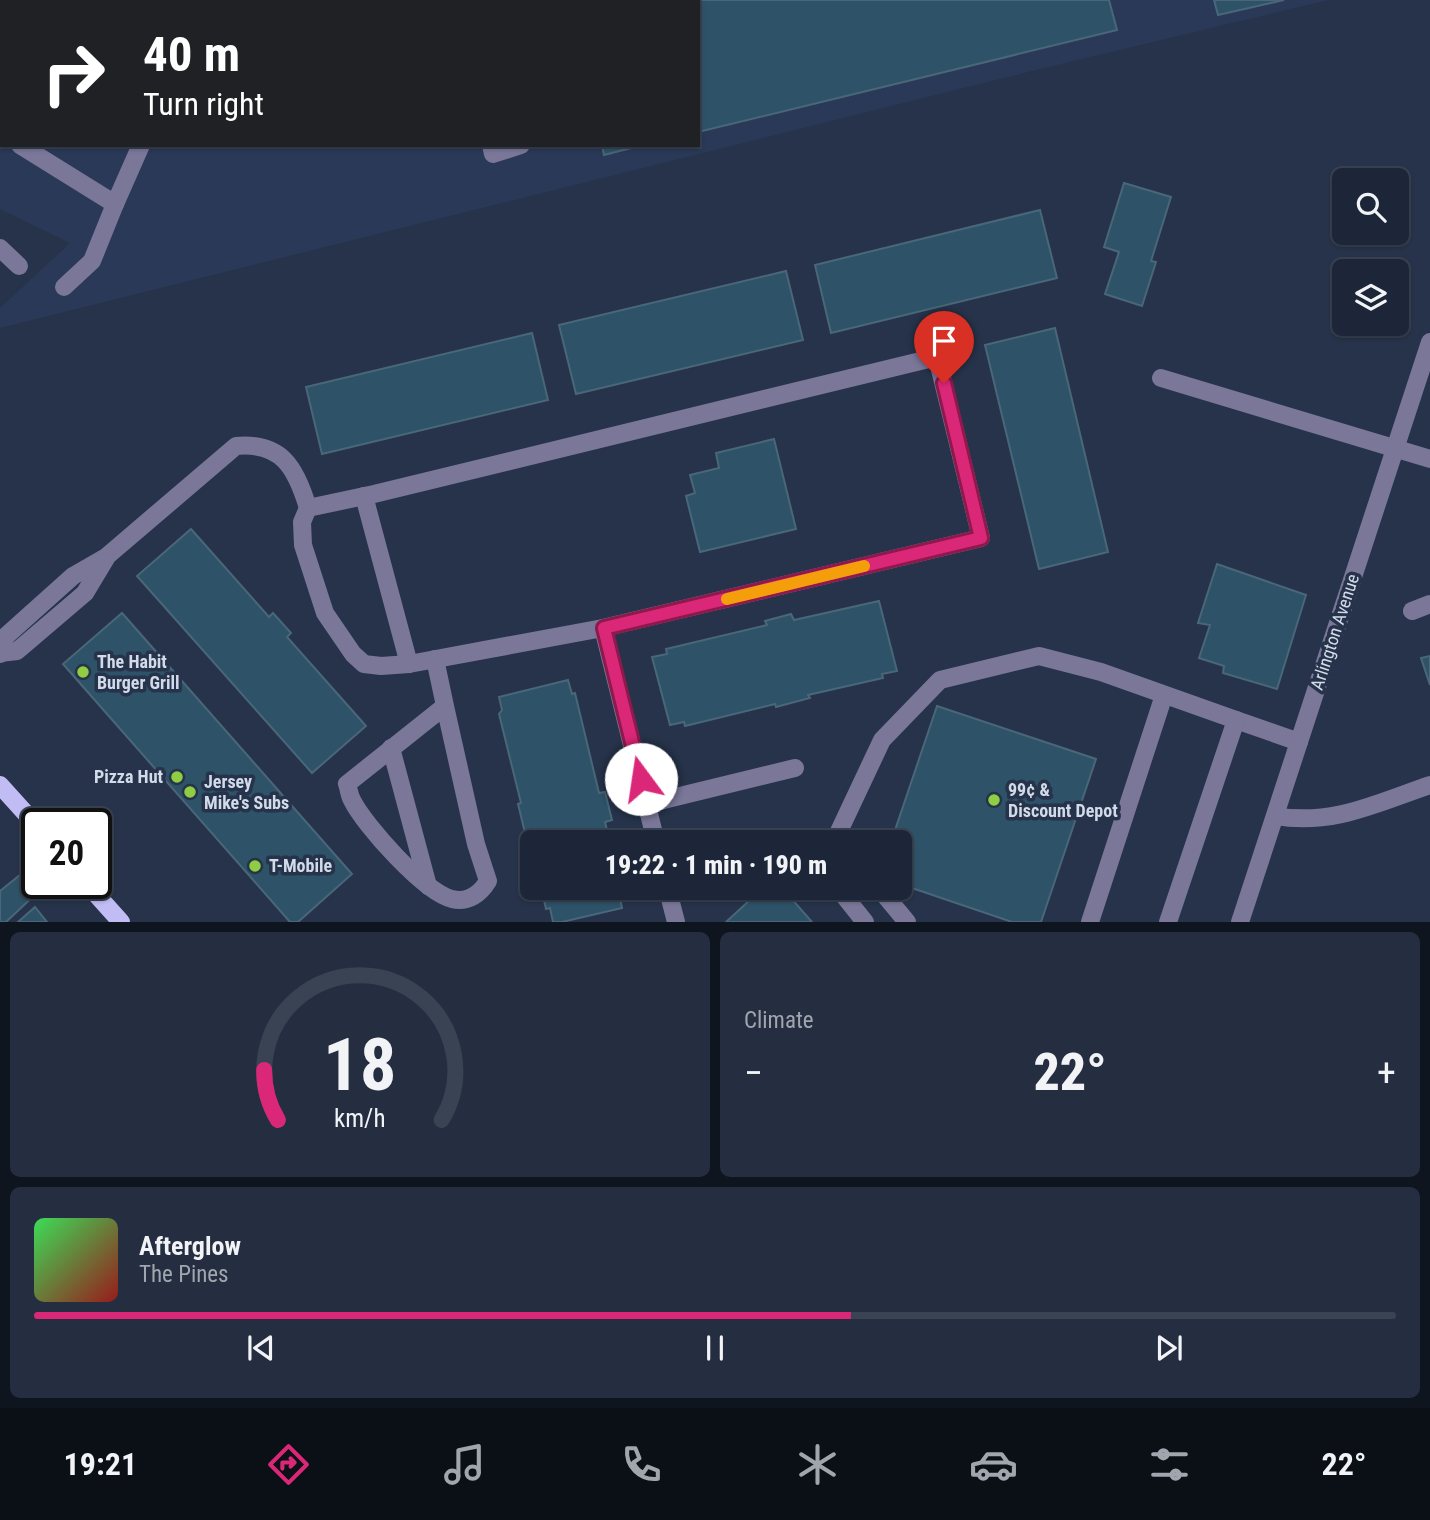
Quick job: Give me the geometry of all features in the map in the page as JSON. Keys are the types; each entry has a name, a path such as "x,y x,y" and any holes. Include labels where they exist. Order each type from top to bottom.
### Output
{"main road":[{"path":"0,785 21,808"},
{"path":"101,899 121,922"}],"street":[{"path":"23,147 115,204"},
{"path":"64,287 92,261 140,147"},
{"path":"491,147 493,154 516,147"},
{"path":"0,248 19,266"},
{"name":"Arlington Avenue","path":"1240,922 1430,342"},
{"path":"0,653 6,635 73,576 106,557 236,446 255,445 280,455 299,479 307,508 302,522 303,545 325,613 353,654 364,664 409,664 604,628 981,538 937,357 307,508"},
{"path":"1161,378 1430,459"},
{"path":"364,496 409,664"},
{"path":"1412,611 1430,604"},
{"path":"604,628 653,830"},
{"path":"841,830 882,740 940,680 1039,656 1101,672 1300,742"},
{"path":"435,659 476,844 488,881 481,893 468,899 452,899 411,873 351,800 347,784 445,706"},
{"path":"1090,922 1164,695"},
{"path":"1168,922 1236,720"},
{"path":"391,748 428,886"},
{"path":"647,804 795,768"},
{"path":"1275,816 1300,820 1334,817 1430,785"},
{"path":"670,900 676,922"},
{"path":"847,900 864,922"},
{"path":"889,900 907,922"}],"shaded area":[{"path":"700,0 1329,0 1036,70 0,328 0,308 70,243 0,209 0,147 700,147"}],"building":[{"path":"700,0 1109,0 1117,30 700,132"},
{"path":"1214,0 1284,0 1218,15"},
{"path":"602,147 635,147 604,155"},
{"path":"1124,183 1171,197 1151,261 1156,262 1142,306 1105,294 1119,252 1104,247"},
{"path":"1040,210 1057,278 831,333 815,265"},
{"path":"786,271 803,340 576,394 559,325"},
{"path":"1055,328 1108,552 1039,569 985,345"},
{"path":"532,333 548,400 322,454 306,387"},
{"path":"774,439 796,529 700,552 686,496 695,493 690,475 719,468 716,453"},
{"path":"191,529 269,617 273,613 291,633 287,637 366,726 312,773 137,576"},
{"path":"1217,564 1306,595 1277,689 1223,673 1224,666 1199,658 1210,625 1198,623"},
{"path":"879,601 897,671 882,674 883,678 808,695 810,698 776,707 775,704 685,726 684,722 670,725 652,657 667,654 666,649 767,625 765,621 791,614 794,620"},
{"path":"122,613 352,874 298,922 290,922 63,664"},
{"path":"1430,656 1430,685 1421,658"},
{"path":"568,680 572,694 575,693 599,793 605,792 612,820 605,822 607,830 524,830 518,804 521,803 499,714 502,710 499,697"},
{"name":"99¢ & Discount Depot","path":"937,706 1096,759 1041,922 1012,922 912,888 912,830 895,830"},
{"path":"21,874 21,899 31,899 6,922 0,922 0,891"},
{"path":"544,900 620,900 622,908 562,922 553,922 550,908 546,909"},
{"path":"750,900 793,900 812,922 726,922"},
{"path":"35,907 47,922 18,922"}],"slow traffic":[{"path":"727,599 864,566"}],"place":[{"name":"The Habit Burger Grill","path":"83,672"},
{"name":"Pizza Hut","path":"177,777"},
{"name":"Jersey Mike's Subs","path":"190,792"},
{"name":"99¢ & Discount Depot","path":"994,800"},
{"name":"T-Mobile","path":"255,866"}],"route":[{"path":"641,779 604,628 981,538 944,383"}]}
